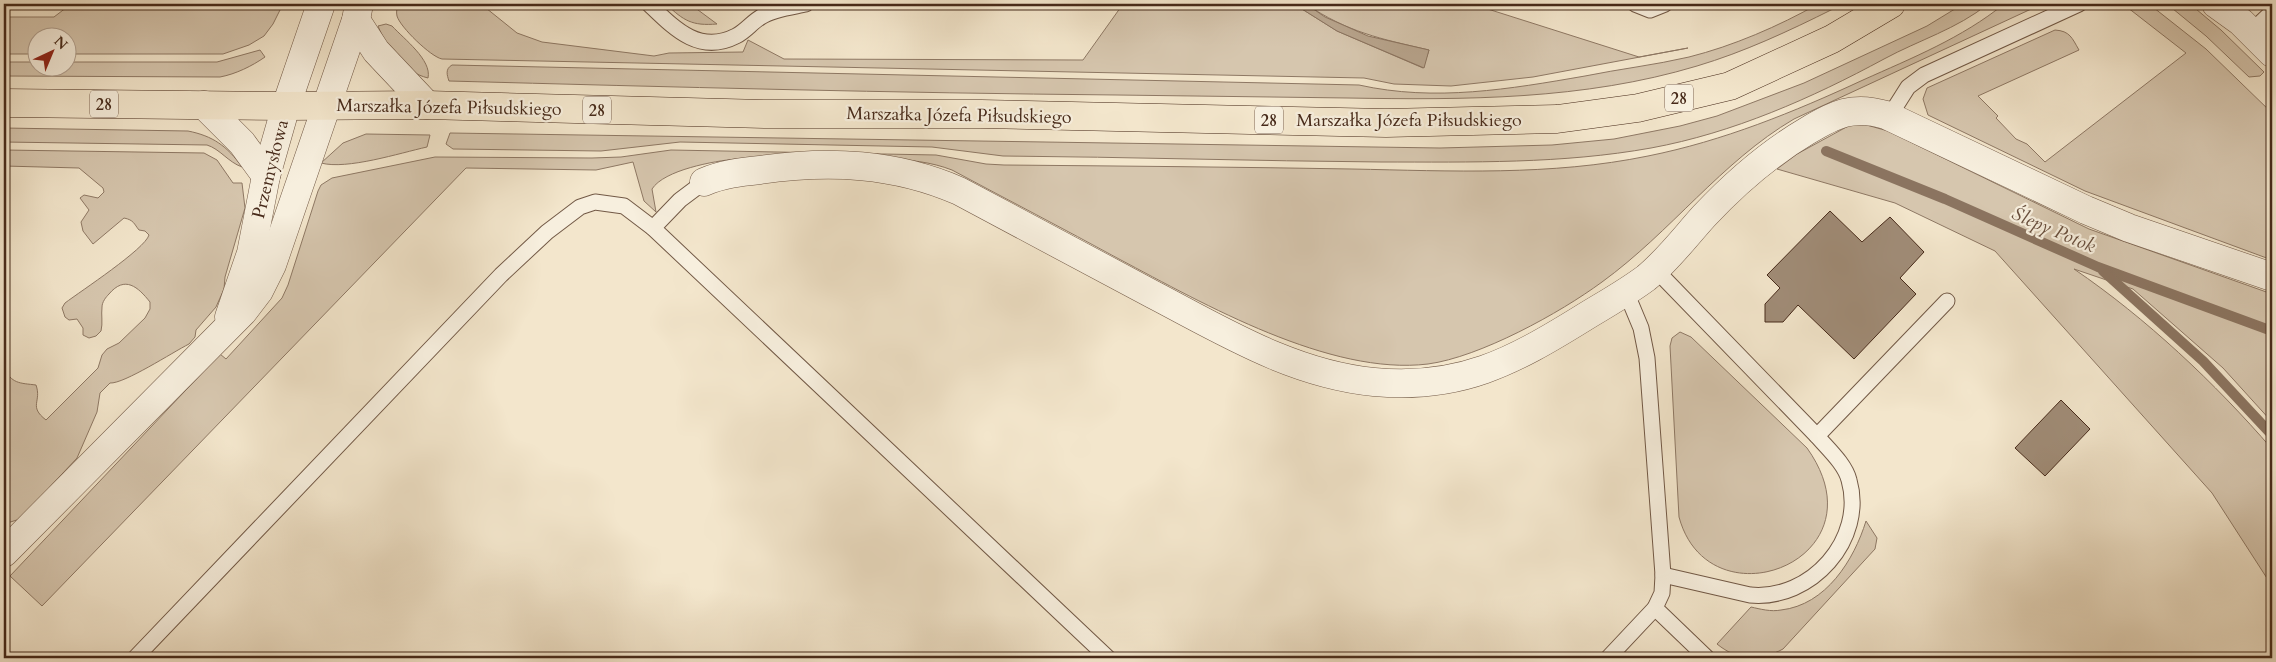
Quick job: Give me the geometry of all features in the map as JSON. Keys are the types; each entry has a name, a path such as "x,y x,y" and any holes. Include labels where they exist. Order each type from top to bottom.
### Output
{"main road":[{"name":"Marszałka Józefa Piłsudskiego","path":"4,103 286,106 427,105 766,114 981,114 1386,123 1557,118 1638,108 1730,86 1832,39 1882,6"}],"street":[{"name":"Przemysłowa","path":"222,334 238,295 251,253 266,176 286,106 320,4"},
{"path":"2216,4 2240,19 2272,53"},
{"name":"Przemysłowa","path":"357,12 376,51 427,105"},
{"name":"Przemysłowa","path":"5,550 222,334 259,292 326,106 357,12"},
{"path":"204,104 242,143 266,176"},
{"path":"704,182 726,174 785,166 824,165 871,167 902,171 931,179 968,196 1259,350 1336,377 1375,382 1412,384 1441,382 1473,375 1503,364 1546,341 1626,292 1655,269 1727,193 1758,164 1783,146 1822,122 1843,113 1867,110 1890,116 2094,214 2129,228 2272,277"}],"lane":[{"path":"649,4 685,36 712,42 726,40 738,35 762,15 806,4"},
{"path":"1635,4 1650,10 1665,4"},
{"path":"1890,116 1904,92 1918,78 2079,4"},
{"path":"2240,19 2272,12"},
{"path":"653,228 676,204 704,182"},
{"path":"135,658 501,275 547,232 580,207 595,202 624,206 653,228 1108,658"},
{"path":"1655,269 1818,436 1849,477 1853,512 1843,542 1812,577 1794,590 1782,594 1762,596 1663,575"},
{"path":"1608,658 1655,608 1662,593 1663,575 1647,358 1641,328 1626,292"},
{"path":"1818,436 1947,301"},
{"path":"1655,608 1707,658"}],"shaded area":[{"path":"71,4 177,4 177,7 212,7 213,4 283,4 273,24 264,36 249,45 223,54 78,54 78,28 28,28 28,54 4,54 4,17 54,17"},
{"path":"398,4 481,4 517,33 542,42 654,56 669,53 743,52 748,40 784,59 1083,60 1123,4 1294,4 1337,31 1423,68 1429,50 1380,38 1350,28 1321,14 1306,4 1472,4 1639,57 1688,48 1533,77 1451,86 1394,84 1364,78 442,59 424,47 399,21 397,16"},
{"path":"666,4 690,4 717,24 701,24 689,21 678,15"},
{"path":"1294,4 1306,4 1325,17 1368,36 1429,50 1424,68 1337,31"},
{"path":"1818,4 1839,4 1833,9 1766,41 1697,66 1611,86 1568,92 1480,98 1392,99 866,91 449,81 447,74 448,68 452,65 1359,85 1416,93 1472,92 1557,81 1689,57 1755,35"},
{"path":"1963,4 1988,4 1951,27 1829,87 1771,113 1742,124 1682,141 1651,148 1584,157 1483,162 1381,162 1003,156 932,147 680,142 601,151 453,149 446,144 450,133 1440,148 1552,145 1614,139 1680,126 1717,116 1804,83 1927,26"},
{"path":"2004,4 2042,4 1794,119 1768,136 1719,176 1651,241 1585,294 1542,320 1495,343 1449,360 1428,364 1390,365 1350,359 1310,348 1269,333 1189,296 952,170 936,165 885,159 756,158 715,162 678,172 658,182 652,189 656,212 644,201 633,162 596,170 466,168 42,606 10,576 220,354 226,359 282,298 288,285 318,191 321,185 332,178 435,157 592,158 621,157 671,150 936,155 986,164 1004,165 1464,171 1575,167 1676,150 1758,124 1900,64 1954,37"},
{"path":"2123,4 2149,4 2206,49 2272,113 2272,260 2085,191 1928,115 1923,99 1927,88 2055,30 2064,32 2070,36 2079,50 1978,96 1998,116 1996,118 2016,139 2027,144 2045,162 2186,53"},
{"path":"2167,4 2190,4 2221,30 2264,72 2260,76 2249,77 2206,36"},
{"path":"386,24 392,26 422,57 428,71 428,78 419,75 404,65 391,51 378,26"},
{"path":"260,50 265,57 244,69 220,77 78,76 78,62 217,62"},
{"path":"4,62 28,62 28,76 4,76"},
{"path":"1852,124 1863,124 1888,131 2089,229 2272,294 2272,422 2223,368 2133,289 2074,269 2101,288 2179,353 2227,400 2272,449 2272,586 2212,493 1995,251 1895,203 1777,169 1797,154"},
{"path":"4,128 188,131 219,143 231,153 242,167 207,145 4,142"},
{"path":"366,134 430,135 427,147 359,163 332,165 321,163 343,143"},
{"path":"4,150 204,153 217,160 233,183 242,183 245,208 225,277 224,289 216,307 196,330 195,337 189,344 149,367 117,382 110,383 100,393 97,412 77,458 20,519 4,524 4,367 13,380 36,385 38,411 46,420 98,368 102,355 107,349 119,343 145,318 150,309 150,302 131,285 120,285 115,288 103,303 101,331 96,336 89,338 83,335 83,328 77,319 69,320 65,317 62,308 65,303 125,260 149,235 145,231 139,230 132,221 124,218 93,244 83,231 81,222 89,210 80,198 84,195 98,198 104,192 103,188 79,168 4,166"},
{"path":"1680,332 1691,337 1807,448 1826,488 1825,522 1810,548 1784,566 1754,573 1723,569 1696,550 1679,517 1670,346 1672,338"},
{"path":"8,343 7,361 4,367 4,345"},
{"path":"1866,521 1877,538 1875,549 1783,649 1766,656 1749,658 1733,654 1717,644 1751,607 1773,611 1781,610 1797,606 1825,590 1846,565 1861,536"}],"building":[{"path":"1830,211 1862,242 1890,217 1924,252 1900,278 1916,294 1854,359 1798,305 1783,322 1765,322 1765,304 1780,288 1767,275"},
{"path":"2061,400 2090,429 2045,476 2015,448"}],"waterway":[{"name":"Ślepy Potok","path":"1826,151 1945,199 2098,267 2272,331"},
{"path":"2103,271 2203,361 2272,435"}]}
